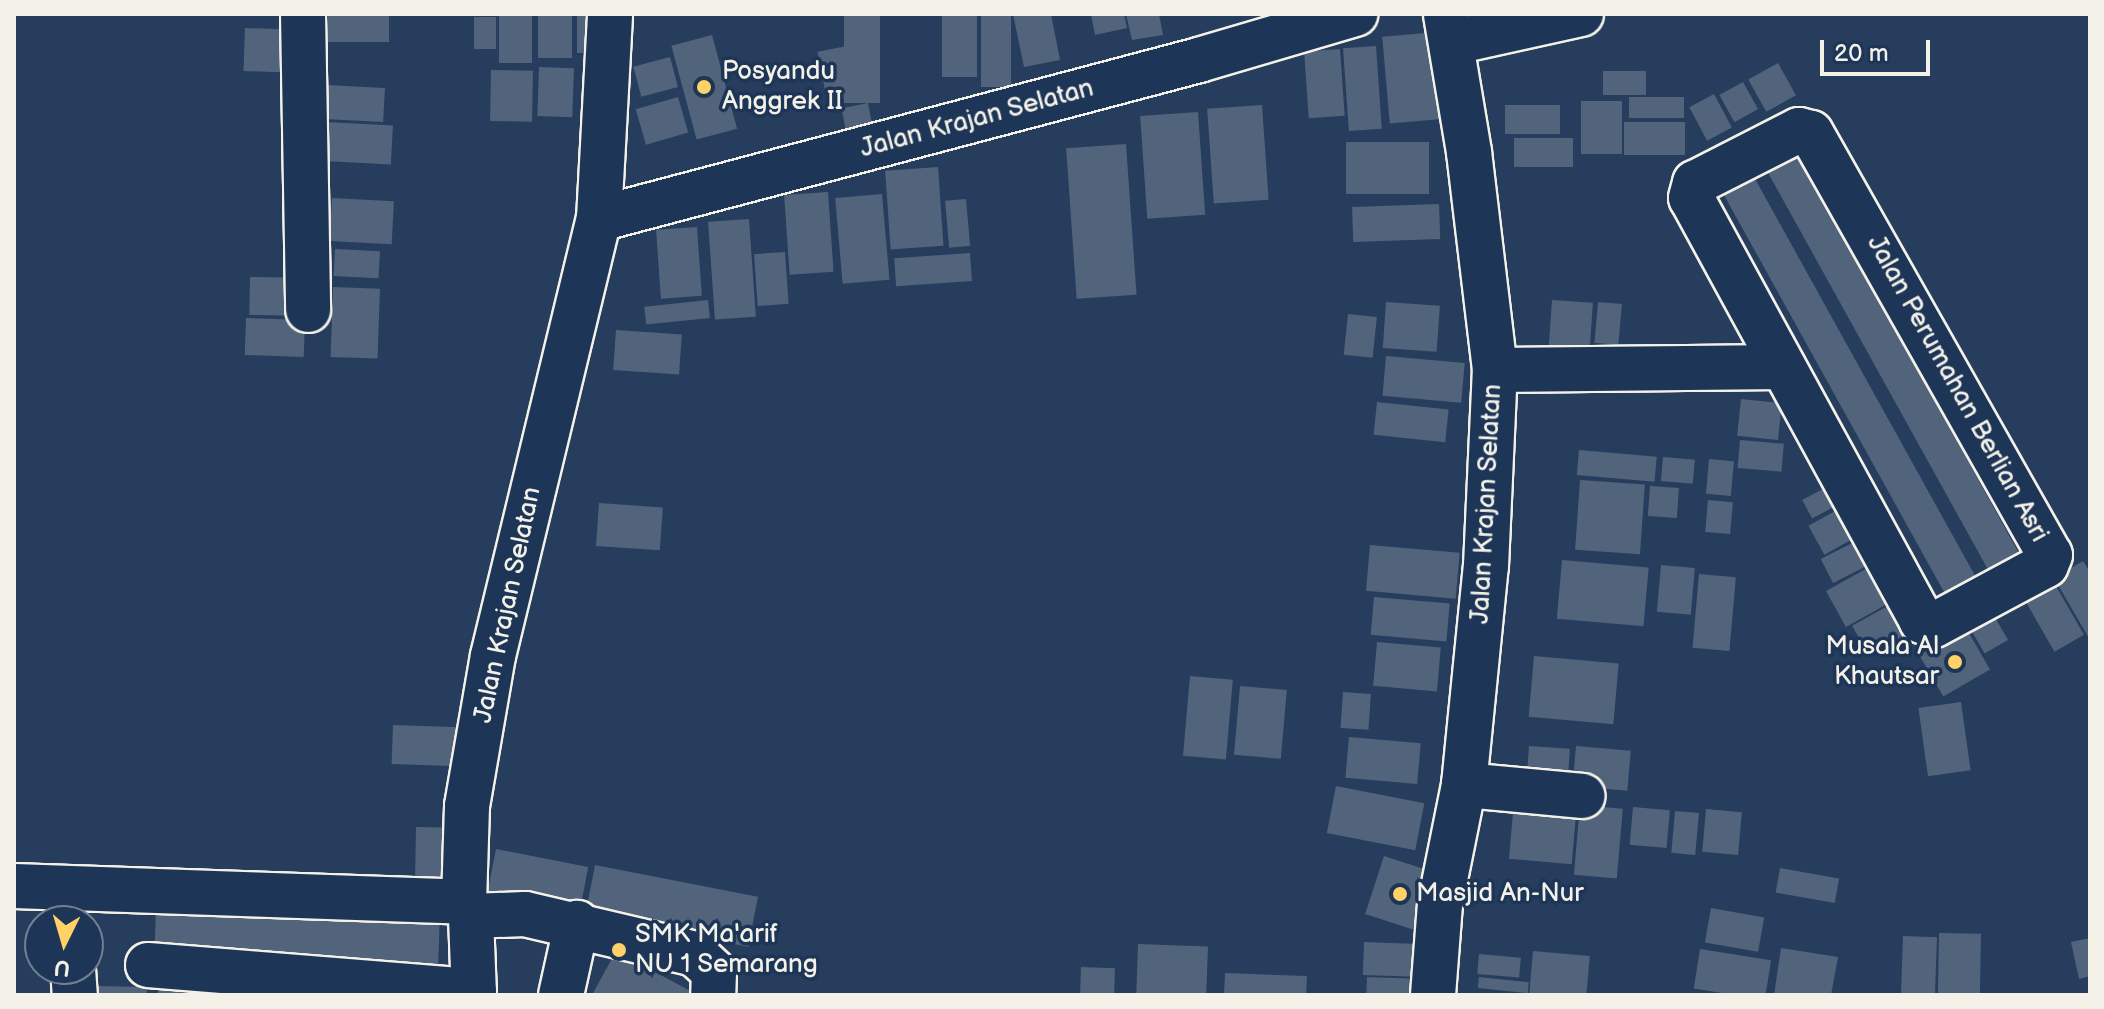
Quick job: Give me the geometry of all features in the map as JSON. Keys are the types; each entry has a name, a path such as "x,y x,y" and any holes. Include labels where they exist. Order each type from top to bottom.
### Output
{"street":[{"path":"303,14 308,310"},
{"name":"Jalan Krajan Selatan","path":"474,993 468,909 467,806 493,656 599,219 610,14"},
{"name":"Jalan Krajan Selatan","path":"599,219 1183,65 1355,14"},
{"path":"1450,28 1581,14"},
{"name":"Jalan Krajan Selatan","path":"1433,995 1440,904 1464,785 1486,566 1495,370 1450,28"},
{"name":"Jalan Perumahan Berlian Asri","path":"1799,130 1811,133 1933,342 2047,545 2050,555 2046,565 1927,626 1783,367 1691,189 1799,130"},
{"path":"1495,370 1783,367"},
{"path":"1464,785 1582,796"},
{"path":"14,886 66,904 468,909 525,914 577,923 695,954 714,972 713,995"},
{"path":"561,995 577,923"},
{"path":"148,965 474,993"}],"building":[{"path":"328,14 389,14 389,42 328,42"},
{"path":"499,14 532,14 532,63 499,63"},
{"path":"538,14 572,14 572,58 538,58"},
{"path":"577,14 596,14 596,53 577,53"},
{"path":"844,14 880,14 880,103 844,103"},
{"path":"942,14 977,14 977,77 942,77"},
{"path":"981,14 1011,14 1011,87 981,87"},
{"path":"1013,14 1051,14 1060,60 1024,67"},
{"path":"1091,14 1124,14 1127,28 1095,35"},
{"path":"1126,14 1159,14 1163,35 1132,40"},
{"path":"474,17 496,17 496,49 474,49"},
{"path":"245,28 282,29 280,72 243,71"},
{"path":"1437,32 1445,119 1390,123 1382,37"},
{"name":"Posyandu Anggrek II","path":"712,35 737,129 697,140 671,46"},
{"path":"847,46 857,96 827,102 818,52"},
{"path":"1376,46 1382,129 1349,131 1343,48"},
{"path":"1340,49 1345,116 1309,118 1304,52"},
{"path":"670,57 678,87 641,97 633,67"},
{"path":"1778,63 1796,95 1766,112 1748,79"},
{"path":"539,67 574,68 572,117 537,116"},
{"path":"491,70 533,71 532,122 490,121"},
{"path":"1603,71 1646,71 1646,95 1603,95"},
{"path":"1743,82 1758,109 1734,122 1719,95"},
{"path":"326,85 385,88 383,122 324,119"},
{"path":"1714,94 1732,128 1707,141 1689,107"},
{"path":"678,97 688,133 646,145 636,109"},
{"path":"1629,97 1684,97 1684,118 1629,118"},
{"path":"1581,101 1622,101 1622,154 1581,154"},
{"path":"868,103 874,133 847,139 841,108"},
{"path":"1262,105 1269,200 1214,204 1207,109"},
{"path":"1505,105 1560,105 1560,134 1505,134"},
{"path":"1198,112 1205,215 1147,219 1140,116"},
{"path":"326,122 393,126 391,164 324,161"},
{"path":"1624,122 1685,122 1685,155 1624,155"},
{"path":"1514,138 1573,138 1573,167 1514,167"},
{"path":"1346,142 1429,142 1429,194 1346,194"},
{"path":"1126,144 1137,295 1077,299 1066,148"},
{"path":"1796,151 2021,557 1990,574 1765,168"},
{"path":"938,167 944,246 891,250 885,171"},
{"path":"1754,177 1981,586 1950,603 1723,194"},
{"path":"828,192 834,272 790,275 784,195"},
{"path":"882,194 889,280 843,284 835,198"},
{"path":"332,198 394,201 392,244 330,241"},
{"path":"966,199 970,246 949,248 945,201"},
{"path":"1439,204 1440,239 1353,242 1352,207"},
{"path":"749,219 756,317 715,320 708,222"},
{"path":"697,227 702,296 661,299 656,230"},
{"path":"335,249 380,251 379,278 334,276"},
{"path":"785,252 789,304 758,306 754,254"},
{"path":"970,253 972,281 896,286 894,258"},
{"path":"250,277 299,278 298,316 249,315"},
{"path":"333,287 380,289 378,359 331,357"},
{"path":"708,300 710,318 646,325 644,307"},
{"path":"1552,300 1593,303 1590,348 1549,345"},
{"path":"1386,302 1440,306 1437,352 1383,348"},
{"path":"1598,302 1622,304 1618,345 1594,343"},
{"path":"1348,314 1377,317 1373,358 1344,355"},
{"path":"246,318 305,320 304,357 245,355"},
{"path":"616,330 682,335 679,375 613,370"},
{"path":"1386,356 1465,363 1461,403 1383,396"},
{"path":"1741,399 1782,403 1778,440 1737,436"},
{"path":"1377,402 1449,410 1445,442 1374,435"},
{"path":"1740,440 1784,444 1781,472 1738,468"},
{"path":"1579,450 1657,457 1655,482 1577,475"},
{"path":"1663,457 1695,460 1693,484 1661,481"},
{"path":"1709,459 1734,461 1731,496 1706,494"},
{"path":"1580,480 1645,485 1640,554 1575,550"},
{"path":"1834,483 1844,502 1812,518 1802,500"},
{"path":"1650,486 1679,488 1677,518 1648,516"},
{"path":"1708,500 1733,502 1730,534 1705,532"},
{"path":"599,503 663,507 660,550 596,546"},
{"path":"1846,505 1862,534 1824,555 1808,526"},
{"path":"1868,535 1880,559 1833,583 1821,559"},
{"path":"1370,545 1460,553 1456,599 1366,591"},
{"path":"1562,560 1649,568 1644,626 1557,619"},
{"path":"1882,560 1902,596 1846,627 1826,591"},
{"path":"2083,561 2090,572 2090,640 2054,578"},
{"path":"1661,565 1695,568 1691,615 1657,612"},
{"path":"1699,574 1736,577 1729,651 1693,648"},
{"path":"2053,581 2084,635 2055,652 2024,598"},
{"path":"1374,597 1450,604 1446,641 1371,635"},
{"path":"1902,598 1919,629 1869,656 1852,626"},
{"path":"1993,614 2008,640 1985,653 1970,628"},
{"name":"Musala Al Khautsar","path":"1966,628 1990,670 1943,697 1919,655"},
{"path":"1377,642 1441,648 1437,691 1373,686"},
{"path":"1534,656 1619,663 1613,724 1529,717"},
{"path":"1190,676 1233,680 1226,759 1183,756"},
{"path":"1240,686 1287,690 1281,759 1234,755"},
{"path":"1343,692 1371,694 1368,730 1340,728"},
{"path":"1961,702 1971,770 1928,776 1918,708"},
{"path":"393,725 468,728 467,767 392,764"},
{"path":"1349,737 1421,743 1417,784 1345,778"},
{"path":"1529,746 1570,749 1567,785 1526,782"},
{"path":"1576,746 1631,751 1627,791 1573,786"},
{"path":"1336,786 1424,803 1415,850 1327,833"},
{"path":"1514,801 1577,806 1572,864 1509,859"},
{"path":"1580,805 1623,809 1617,878 1574,875"},
{"path":"1633,807 1670,810 1667,848 1630,845"},
{"path":"1706,809 1742,812 1738,855 1702,852"},
{"path":"1675,811 1699,813 1695,855 1671,853"},
{"path":"416,827 458,828 457,894 415,893"},
{"path":"496,849 588,867 579,914 487,896"},
{"name":"Masjid An-Nur","path":"1384,856 1436,873 1417,931 1365,914"},
{"path":"595,865 758,897 748,947 585,915"},
{"path":"1780,868 1839,878 1835,903 1776,893"},
{"path":"156,908 440,918 438,969 154,959"},
{"path":"1711,908 1764,917 1758,952 1705,942"},
{"path":"1939,933 1981,934 1980,995 1938,995"},
{"path":"1903,936 1937,937 1935,995 1901,995"},
{"path":"2090,938 2090,976 2079,979 2071,942"},
{"path":"1364,942 1418,944 1417,977 1363,975"},
{"path":"1138,944 1208,946 1206,995 1136,995"},
{"path":"1781,948 1838,957 1831,995 1774,995"},
{"path":"1700,949 1771,960 1766,995 1735,995 1694,989"},
{"path":"616,951 698,995 592,995"},
{"path":"1533,951 1590,956 1586,995 1529,995"},
{"path":"1479,954 1521,958 1519,978 1477,974"},
{"path":"1081,967 1115,968 1114,995 1080,995"},
{"path":"1225,973 1307,976 1306,995 1224,995"},
{"path":"1367,977 1415,979 1414,995 1366,995"},
{"path":"1479,977 1529,982 1528,993 1478,988"},
{"path":"96,986 147,987 147,995 96,995"},
{"path":"158,987 265,995 158,995"}],"place":[{"name":"Posyandu Anggrek II","path":"704,87"},
{"name":"Musala Al Khautsar","path":"1955,662"},
{"name":"Masjid An-Nur","path":"1400,894"},
{"name":"SMK Ma'arif NU 1 Semarang","path":"619,950"}]}
